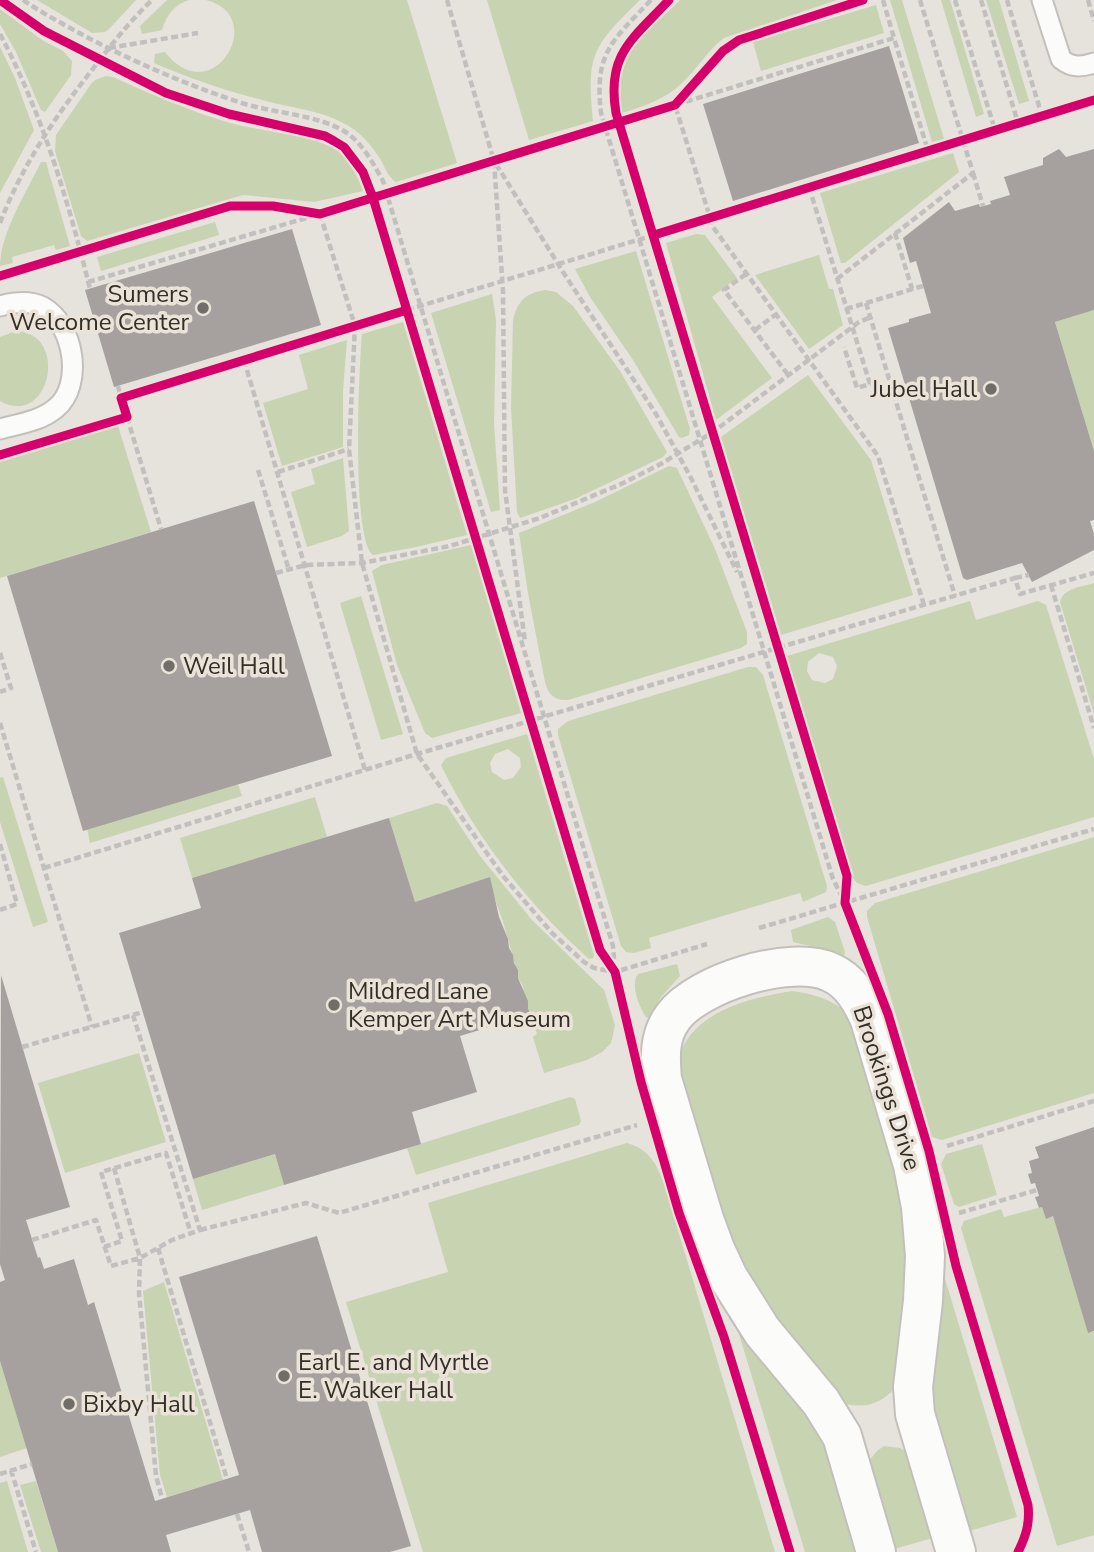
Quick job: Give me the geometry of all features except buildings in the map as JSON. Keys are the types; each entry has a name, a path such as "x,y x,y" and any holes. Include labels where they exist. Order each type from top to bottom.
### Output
{"street":[{"name":"Brookings Drive","path":"876,1552 842,1436 821,1402 762,1331 715,1249 662,1079 660,1055 663,1036 683,1006 716,986 786,966 810,965 832,972 846,982 860,999 870,1020 913,1165 921,1207 925,1256 923,1301 913,1387 915,1413 956,1552"}],"lane":[{"path":"1042,0 1061,59 1068,65 1076,66 1094,62"},
{"path":"0,306 27,302 43,308 57,320 66,338 72,361 72,383 66,398 55,409 41,417 0,429"}],"path":[{"path":"23,0 157,72 256,107 344,131 372,161 383,181 527,656 613,946 617,976"},
{"path":"0,223 20,174 44,135 108,48 152,0"},
{"path":"447,0 494,161 502,281 505,490 527,656"},
{"path":"650,0 611,43 601,63 598,86 601,113 833,879 849,915"},
{"path":"883,0 932,150 915,155"},
{"path":"920,0 983,206"},
{"path":"955,0 995,130"},
{"path":"981,0 1018,123"},
{"path":"1007,0 1042,116"},
{"path":"1088,0 1094,20"},
{"path":"108,48 198,33"},
{"path":"0,34 26,86 44,135 90,289"},
{"path":"664,108 894,38"},
{"path":"89,55 109,66"},
{"path":"675,105 691,87"},
{"path":"675,105 709,219 878,456 924,605"},
{"path":"984,134 1055,112"},
{"path":"593,130 618,122"},
{"path":"948,145 973,137"},
{"path":"482,165 506,157"},
{"path":"494,161 558,264 625,363 678,454 743,586"},
{"path":"837,279 973,173"},
{"path":"797,191 822,183"},
{"path":"809,187 870,384 857,388 844,347"},
{"path":"373,198 398,190"},
{"path":"297,210 320,214"},
{"path":"88,282 330,211"},
{"path":"320,214 355,326 349,449 362,563 417,754 503,876 530,909 584,962 617,976"},
{"path":"698,222 722,215"},
{"path":"650,222 655,240"},
{"path":"394,314 641,239 655,240 665,232"},
{"path":"895,233 912,289"},
{"path":"66,256 92,248"},
{"path":"746,274 724,290 789,376"},
{"path":"846,309 923,286"},
{"path":"403,300 411,323"},
{"path":"866,303 955,596"},
{"path":"755,330 775,315"},
{"path":"276,573 306,565 362,563 475,539 621,484 678,454 712,432 852,328 871,317"},
{"path":"342,330 368,322"},
{"path":"232,364 256,356"},
{"path":"244,360 365,769"},
{"path":"118,386 161,529"},
{"path":"121,398 134,394"},
{"path":"117,419 127,416"},
{"path":"709,419 716,444"},
{"path":"278,472 349,449"},
{"path":"258,470 289,570"},
{"path":"471,526 479,552"},
{"path":"1015,579 1020,594 1094,573"},
{"path":"44,868 365,769 1028,575"},
{"path":"1051,585 1094,728"},
{"path":"774,634 781,660"},
{"path":"0,653 11,688 0,692"},
{"path":"527,708 534,734"},
{"path":"0,723 92,1027"},
{"path":"845,902 1094,830"},
{"path":"0,844 17,904 0,910"},
{"path":"845,902 847,889"},
{"path":"607,961 617,976"},
{"path":"22,1047 143,1012"},
{"path":"132,1015 200,1230"},
{"path":"942,1148 1094,1101"},
{"path":"32,1240 96,1220 111,1266 140,1258 173,1240 200,1230 306,1203 339,1213 639,1125"},
{"path":"104,1247 122,1241 102,1172 166,1153 191,1234"},
{"path":"114,1168 140,1258 139,1293 156,1476 162,1499"},
{"path":"958,1213 1037,1190"},
{"path":"158,1248 227,1479"},
{"path":"0,1474 32,1464"},
{"path":"11,1470 36,1552"},
{"path":"237,1514 248,1552"}],"green space":[{"path":"37,0 136,0 105,32 92,33"},
{"path":"167,0 189,0 172,11 162,30 142,34 140,26"},
{"path":"206,0 407,0 457,163 396,182 365,139 349,126 315,112 223,89 154,63 155,54 165,52 183,68 200,72 216,67 227,55 234,40 233,23 225,9"},
{"path":"487,0 640,0 612,29 596,53 591,80 593,121 529,140"},
{"path":"680,0 837,0 724,38 675,89 654,102 622,113 619,81 627,55"},
{"path":"890,0 902,0 944,139 932,142"},
{"path":"941,0 950,0 984,114 976,117"},
{"path":"986,0 999,0 1029,101 1019,104"},
{"path":"876,5 884,33 761,71 753,42"},
{"path":"0,9 42,40 63,51 72,61 71,75 45,112 41,110 16,52 0,24"},
{"path":"0,47 15,78 34,130 0,193"},
{"path":"106,76 218,119 299,137 333,148 348,161 363,191 314,202 243,195 87,241 81,236 55,151 56,135 91,84"},
{"path":"953,153 959,172 845,263 841,263 820,193"},
{"path":"41,162 46,162 70,246 56,250 54,245 12,257 13,263 0,266 9,227"},
{"path":"215,222 219,235 101,271 97,257"},
{"path":"696,234 705,235 737,278 712,297 772,378 716,420 666,243"},
{"path":"636,251 690,429 689,435 682,438 590,297 575,269"},
{"path":"819,255 829,289 833,289 843,325 809,349 755,275"},
{"path":"545,290 556,292 573,306 620,371 667,452 663,457 575,499 520,518 517,512 511,408 513,321 517,309 527,296"},
{"path":"492,294 496,320 494,424 500,510 491,512 431,313"},
{"path":"1094,310 1094,451 1055,322"},
{"path":"403,322 467,535 373,555 366,542 359,486 358,414 362,334"},
{"path":"16,331 33,336 43,347 48,361 47,377 41,392 31,402 17,406 0,401 0,337"},
{"path":"347,340 343,447 282,466 263,403 308,389 299,355"},
{"path":"808,375 871,460 913,595 781,635 721,437"},
{"path":"118,426 151,532 0,578 0,462"},
{"path":"343,458 349,531 342,536 307,547 291,492 315,484 311,469"},
{"path":"669,466 677,468 715,549 747,632 747,644 568,700 555,698 545,682 519,533 595,502"},
{"path":"471,545 521,713 432,738 425,733 397,665 372,571 382,565"},
{"path":"1094,583 1094,714 1060,602 1069,591"},
{"path":"361,596 403,734 381,740 340,603"},
{"path":"970,601 976,620 1038,601 1046,605 1094,759 1094,817 866,886 857,883 853,878 787,656","holes":["819,653 833,657 837,666 833,679 825,683 812,680 807,671 808,662"]},
{"path":"748,667 756,667 763,675 827,886 826,892 803,902 800,893 649,938 651,948 634,953 626,952 621,946 558,729 568,721"},
{"path":"527,734 593,958 589,959 545,916 487,844 470,819 441,765 446,758","holes":["508,749 520,758 521,767 513,778 504,780 492,772 490,763 495,754"]},
{"path":"3,777 48,922 33,927 0,822 0,778"},
{"path":"238,784 242,796 90,843 87,829"},
{"path":"315,797 327,837 192,878 180,838"},
{"path":"437,803 447,806 480,856 532,920 604,990 615,1025 611,1043 602,1052 587,1060 544,1073 533,1037 537,1034 526,1006 523,987 490,878 415,902 389,818"},
{"path":"1094,837 1094,1093 942,1140 932,1137 867,911 875,903"},
{"path":"828,917 835,922 845,952 843,961 827,950 793,942 791,930"},
{"path":"677,964 680,976 661,997 649,1019 636,995 638,974"},
{"path":"792,991 822,998 836,1004 848,1014 902,1175 911,1239 896,1387 882,1399 867,1405 850,1405 832,1399 735,1265 677,1061 684,1044 708,1019 739,1003"},
{"path":"139,1053 166,1142 65,1173 38,1083"},
{"path":"570,1097 575,1099 581,1121 579,1125 416,1175 407,1148"},
{"path":"627,1143 647,1153 664,1184 775,1552 423,1552 346,1302 448,1272 428,1203"},
{"path":"982,1144 997,1195 959,1207 954,1204 941,1164 946,1154"},
{"path":"275,1154 284,1185 202,1210 193,1179"},
{"path":"1042,1207 1046,1218 1053,1216 1088,1332 1094,1332 1094,1535 1057,1546 961,1228 964,1221 1001,1209 1004,1217"},
{"path":"942,1269 1017,1517 966,1532 928,1407"},
{"path":"164,1282 223,1480 167,1497 160,1475 143,1291"},
{"path":"740,1328 820,1424 861,1552 805,1552 739,1334"},
{"path":"0,1361 27,1448 0,1457"},
{"path":"884,1446 900,1448 908,1453 936,1537 891,1550 868,1462"},
{"path":"7,1481 28,1552 0,1552 0,1483"},
{"path":"36,1481 58,1552 41,1552 20,1485"}],"cycle path":[{"path":"0,0 44,31 166,93 229,114 325,136 344,147 363,172 600,950 615,972 641,1082 679,1213 724,1337 790,1552"},
{"path":"669,0 625,49 615,76 616,113 847,876 845,903 888,1014 929,1151 956,1266 1028,1505 1027,1529 1018,1552"},
{"path":"0,276 230,206 273,206 320,214 675,105 723,51 739,40 863,0"},
{"path":"654,235 1094,100"},
{"path":"0,455 127,417 121,398 407,310"}],"place":[{"name":"Sumers Welcome Center","path":"203,308"},
{"name":"Jubel Hall","path":"991,389"},
{"name":"Weil Hall","path":"169,666"},
{"name":"Mildred Lane Kemper Art Museum","path":"334,1005"},
{"name":"Earl E. and Myrtle E. Walker Hall","path":"284,1376"},
{"name":"Bixby Hall","path":"69,1404"}]}
